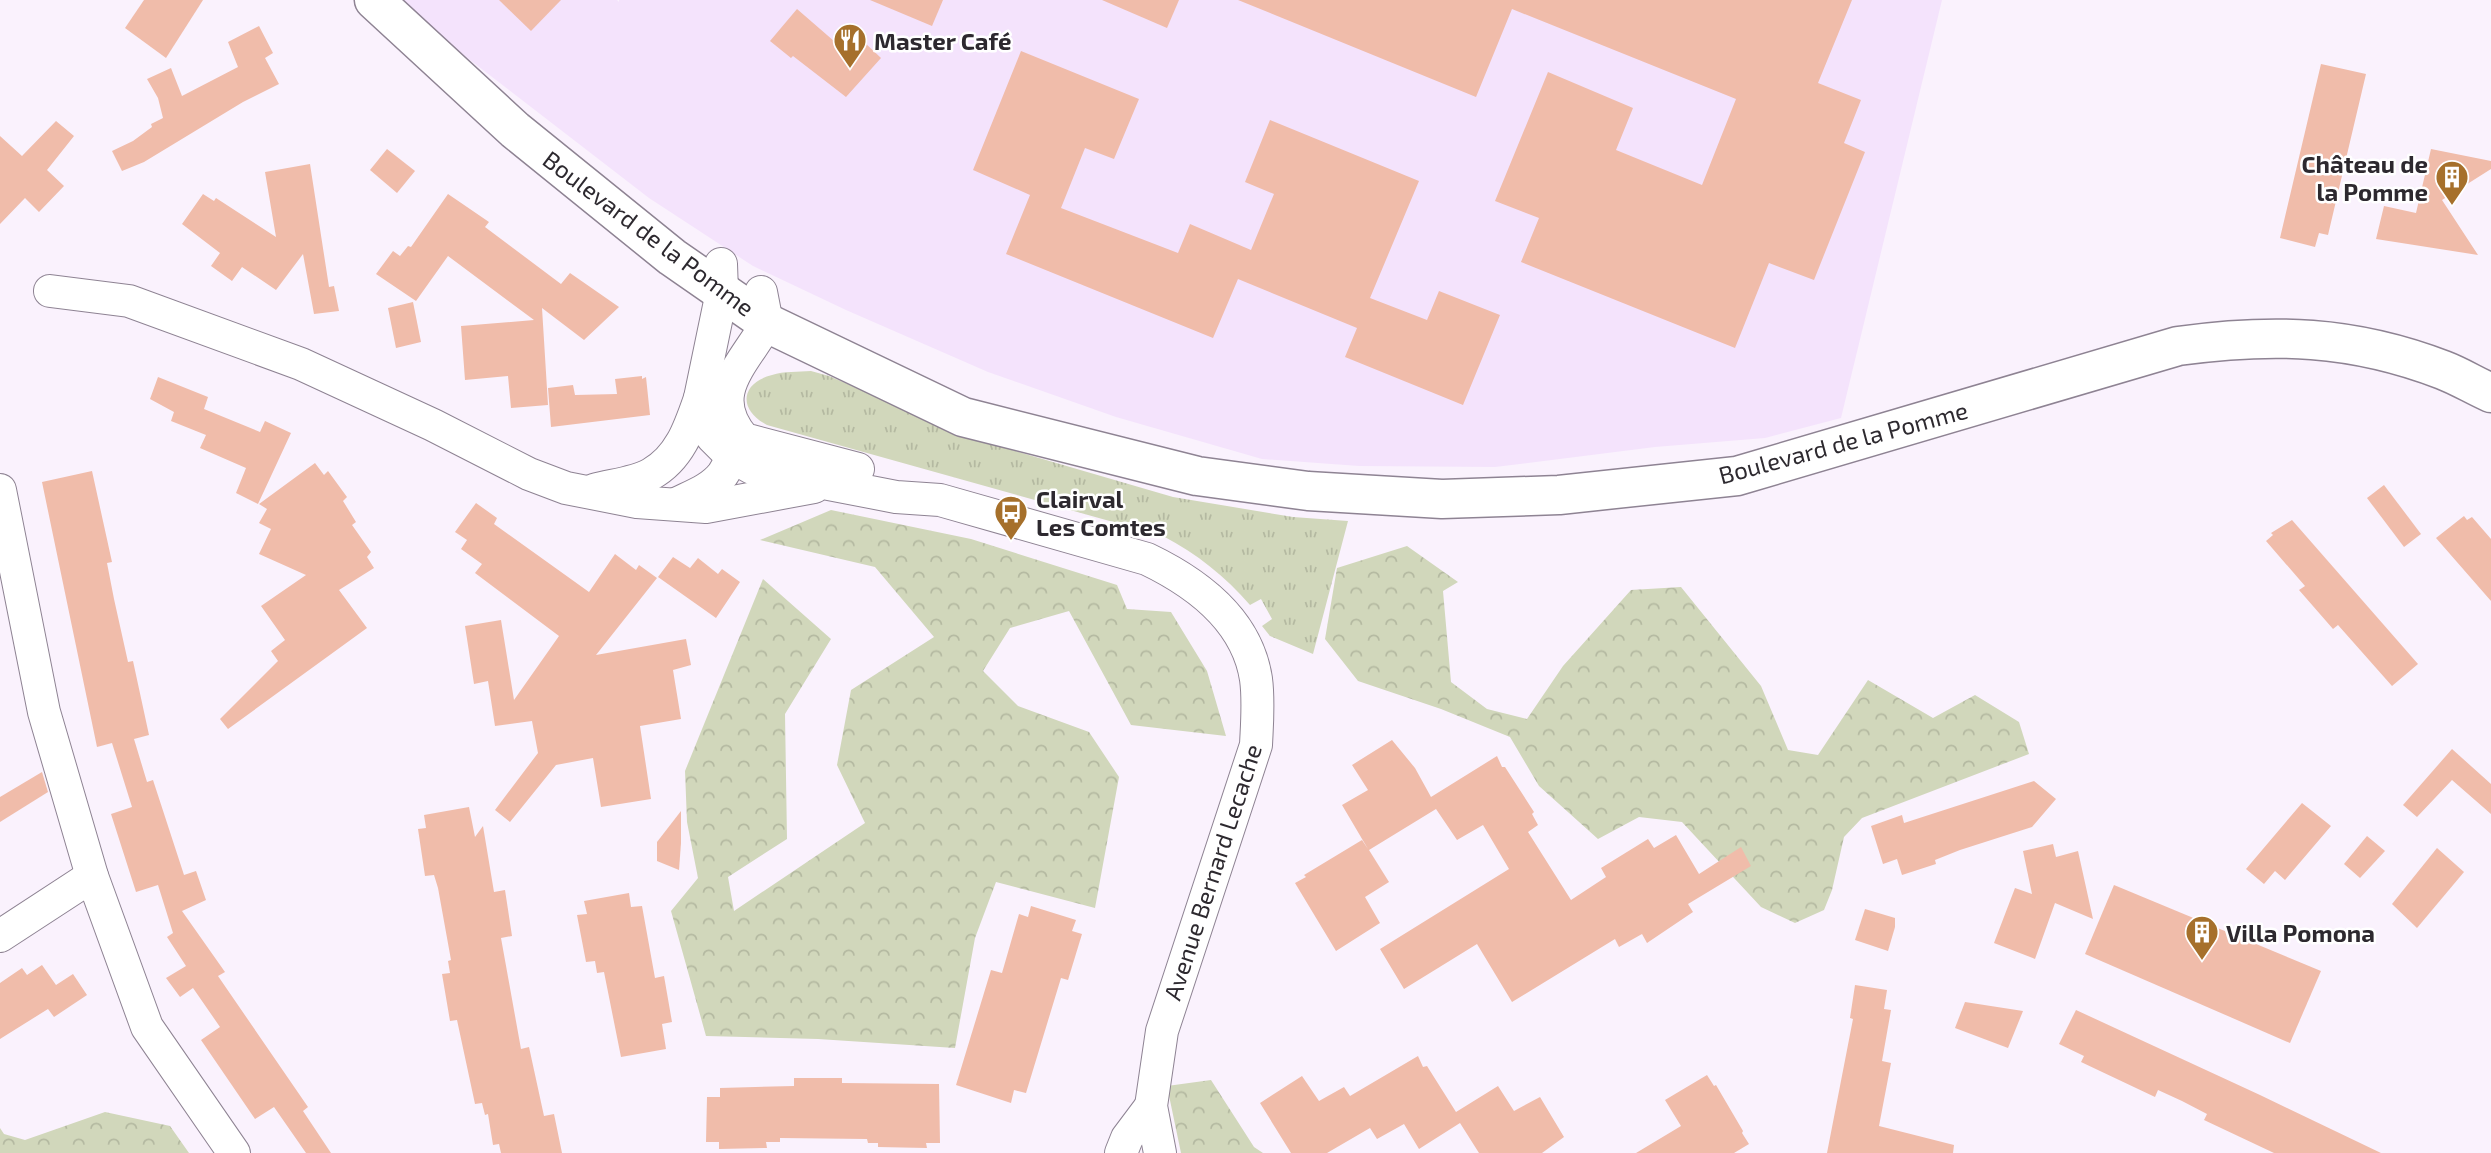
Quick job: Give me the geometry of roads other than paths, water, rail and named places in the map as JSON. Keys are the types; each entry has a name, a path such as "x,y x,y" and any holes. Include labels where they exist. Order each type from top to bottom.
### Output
{"main road":[{"name":"Boulevard de la Pomme","path":"374,0 515,130 672,257 721,278 764,308 894,358 1058,439 1090,450 1197,476 1320,492 1455,499 1559,495 1737,476 2178,346 2235,339 2340,341 2377,349 2445,370 2491,393"}],"street":[{"name":"Avenue Bernard Lecache","path":"721,278 700,398 712,437 737,448 901,479 940,500"},
{"path":"50,291 129,301 301,364 433,425 529,474 566,488 637,502 705,507 830,484"},
{"path":"673,506 709,487 722,475 737,448 726,403 727,392 764,308"},
{"path":"649,475 665,465 686,438 700,398"},
{"name":"Avenue Bernard Lecache","path":"737,448 752,468 896,497 940,500 1147,559 1178,574 1219,607 1236,629 1251,656 1258,699 1256,745 1162,1031 1151,1106 1160,1153"},
{"path":"586,492 737,448"},
{"path":"0,490 44,712 92,876 147,1027 234,1153"},
{"path":"0,936 92,876"},
{"path":"1121,1153 1127,1138 1151,1106"}],"place":[{"name":"Master Café","path":"850,70"},
{"name":"Château de la Pomme","path":"2452,207"},
{"name":"Clairval Les Comtes","path":"1011,542"},
{"name":"Villa Pomona","path":"2202,962"}]}
